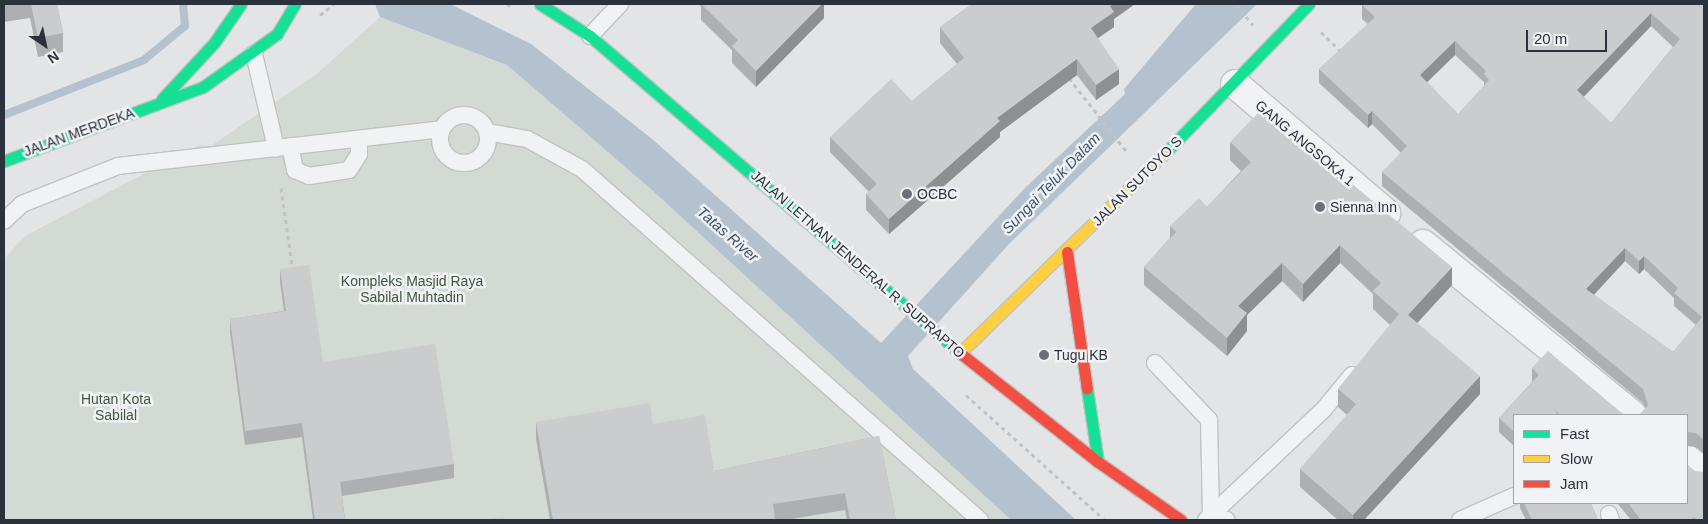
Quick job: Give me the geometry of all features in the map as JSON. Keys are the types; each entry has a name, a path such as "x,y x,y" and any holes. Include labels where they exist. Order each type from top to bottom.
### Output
{"highway":[{"path":"155,105 189,72 241,4"},
{"name":"JALAN MERDEKA","path":"4,161 204,88 254,54 283,26 295,4"},
{"name":"JALAN LETNAN JENDERAL R. SUPRAPTO","path":"540,4 558,8 943,340 1098,462 1161,504 1181,520"},
{"name":"JALAN SUTOYO S","path":"960,353 1067,252 1235,84 1305,8"},
{"path":"1067,252 1098,462"}],"street":[{"name":"GANG ANGSOKA 1","path":"1235,84 1466,280 1631,414"},
{"path":"1688,460 1704,472"}],"lane":[{"path":"590,36 620,4"},
{"path":"254,54 283,147 295,170 310,176 349,170 359,154 359,141"},
{"path":"4,221 22,204 118,166 283,147 359,141 442,129 461,115 477,118 487,132 527,139 582,169 980,520"},
{"path":"442,129 443,152 462,163 482,154 487,132"},
{"path":"1215,519 1324,409 1366,359"},
{"path":"1156,363 1209,420 1215,519"},
{"path":"1460,520 1513,496"},
{"path":"1152,520 1161,504"}],"path":[{"path":"1236,4 1252,24"},
{"path":"1305,8 1351,60"},
{"path":"1063,70 1121,143"},
{"path":"283,147 294,277"},
{"path":"960,390 1105,520"}],"green space":[{"name":"Kompleks Masjid Raya Sabilal Muhtadin","path":"380,17 507,65 652,190 1011,520 4,520 4,259 25,236 199,145 211,146 318,73"}],"water":[{"path":"375,4 450,4 531,44 651,138 881,343 1026,187 1125,94 1124,89 1196,4 1257,4 1009,244 908,356 913,369 1076,520 1011,520 652,190 507,65 380,17"}],"building":[{"path":"31,4 57,4 63,33 38,38"},
{"path":"701,4 822,4 756,71 732,46 738,40"},
{"path":"972,4 1114,4 1110,6 1114,12 1091,28 1119,69 1096,85 1077,59 997,118 1000,121 889,219 866,194 877,184 830,137 891,79 912,101 964,58 940,27"},
{"path":"1704,4 1704,440 1696,433 1688,432 1688,414 1640,414 1648,405 1643,389 1382,172 1407,146 1372,111 1368,115 1319,69 1375,17 1362,5","holes":["1651,13 1680,39 1611,123 1577,90","1455,41 1486,71 1484,74 1489,80 1458,114 1420,75","1625,248 1639,261 1644,256 1678,288 1674,293 1702,317 1673,352 1586,289"]},
{"path":"1262,109 1452,267 1408,315 1480,376 1353,515 1300,469 1356,404 1338,389 1399,314 1373,291 1381,283 1340,245 1303,284 1282,263 1238,306 1247,313 1227,338 1144,267 1176,232 1170,226 1199,198 1207,207 1251,162 1230,142"},
{"path":"309,265 323,362 435,344 454,464 340,482 345,520 315,520 302,423 245,431 230,319 286,311 280,269"},
{"path":"1548,351 1623,414 1558,414 1555,409 1557,414 1513,414 1513,431 1499,418 1539,375 1532,368"},
{"path":"650,403 653,424 705,415 714,471 879,436 896,520 850,520 845,493 773,504 775,520 553,520 536,422"},
{"path":"1688,465 1695,471 1704,472 1704,520 1692,517 1694,520 1641,520 1629,504 1688,504"},
{"path":"1524,504 1591,504 1598,520 1532,520"},
{"path":"504,517 504,520 480,520"}],"waterway":[{"path":"4,115 144,60 185,26 183,4"}],"traffic: fast":[{"path":"162,99 214,43 241,4"},
{"path":"4,161 203,87 277,34 295,4"},
{"path":"540,4 590,36 960,353"},
{"path":"1167,151 1309,4"},
{"path":"1087,389 1098,462"}],"traffic: slow":[{"path":"960,353 1167,151"}],"traffic: jam":[{"path":"1067,252 1087,389"},
{"path":"960,353 1098,462 1181,520"}],"place":[{"name":"OCBC","path":"907,194"},
{"name":"Sienna Inn","path":"1320,207"},
{"name":"Tugu KB","path":"1044,355"}],"water label":[{"name":"Sungai Teluk Dalam","path":"1051,183"},
{"name":"Tatas River","path":"728,234"}],"park label":[{"name":"Hutan Kota Sabilal","path":"116,408"}]}
